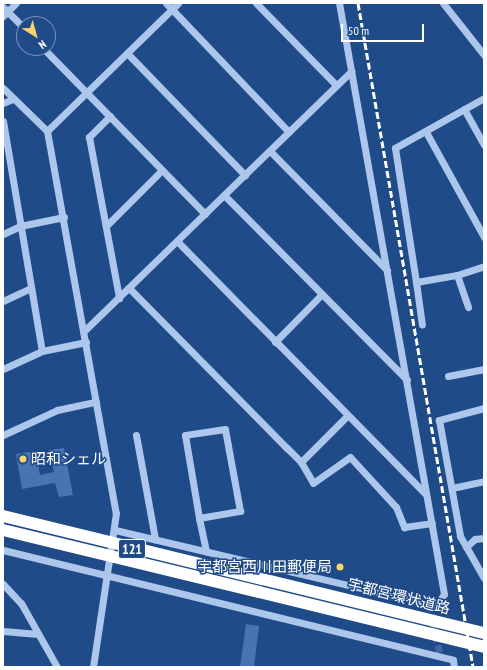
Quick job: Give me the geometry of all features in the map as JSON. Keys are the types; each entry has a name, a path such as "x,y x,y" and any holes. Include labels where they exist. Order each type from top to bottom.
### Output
{"highway":[{"name":"宇都宮環状道路","path":"3,516 111,550 259,592 484,647"},
{"name":"宇都宮環状道路","path":"3,530 262,579 484,633"}],"street":[{"path":"16,3 4,12 16,22"},
{"path":"166,3 289,132"},
{"path":"47,131 178,3"},
{"path":"256,3 336,85"},
{"path":"115,530 436,606 444,594 339,3"},
{"path":"443,3 484,55"},
{"path":"127,53 245,175"},
{"path":"51,56 205,214"},
{"path":"84,332 351,71"},
{"path":"3,88 47,131 64,217 116,513 115,530 93,667"},
{"path":"422,325 395,148 426,132 484,98"},
{"path":"3,103 13,99"},
{"path":"464,109 484,145"},
{"path":"110,116 89,137 119,298"},
{"path":"3,121 6,168 20,226 42,351"},
{"path":"426,132 484,237"},
{"path":"270,151 387,270"},
{"path":"106,226 162,170"},
{"path":"224,195 407,380"},
{"path":"3,234 20,226 64,217"},
{"path":"177,241 347,416 426,494"},
{"path":"416,282 457,275 484,266"},
{"path":"457,275 468,307"},
{"path":"3,301 31,288"},
{"path":"129,288 301,462 313,483 350,457 396,507 404,527 432,523"},
{"path":"275,342 322,294"},
{"path":"3,369 42,351 86,342"},
{"path":"448,376 484,368"},
{"path":"3,435 57,410 96,402"},
{"path":"484,408 440,420 460,536 484,578"},
{"path":"301,462 347,416"},
{"path":"199,518 240,511 225,429 185,435 199,518 206,551"},
{"path":"136,435 155,539"},
{"path":"452,488 484,481"},
{"path":"466,547 475,539 484,538"},
{"path":"3,550 453,660 454,667"},
{"path":"3,584 21,603 57,667"},
{"path":"3,631 38,634"}],"building":[{"path":"64,448 73,495 59,497 55,483 22,489 16,454 36,451 40,475 54,472 49,450"},
{"path":"246,624 259,626 254,667 240,667"}],"tunnel":[{"path":"429,604 441,658"}],"railway":[{"path":"358,3 473,667"}],"place":[{"name":"昭和シェル","path":"23,459"},
{"name":"宇都宮西川田郵便局","path":"340,567"}]}
